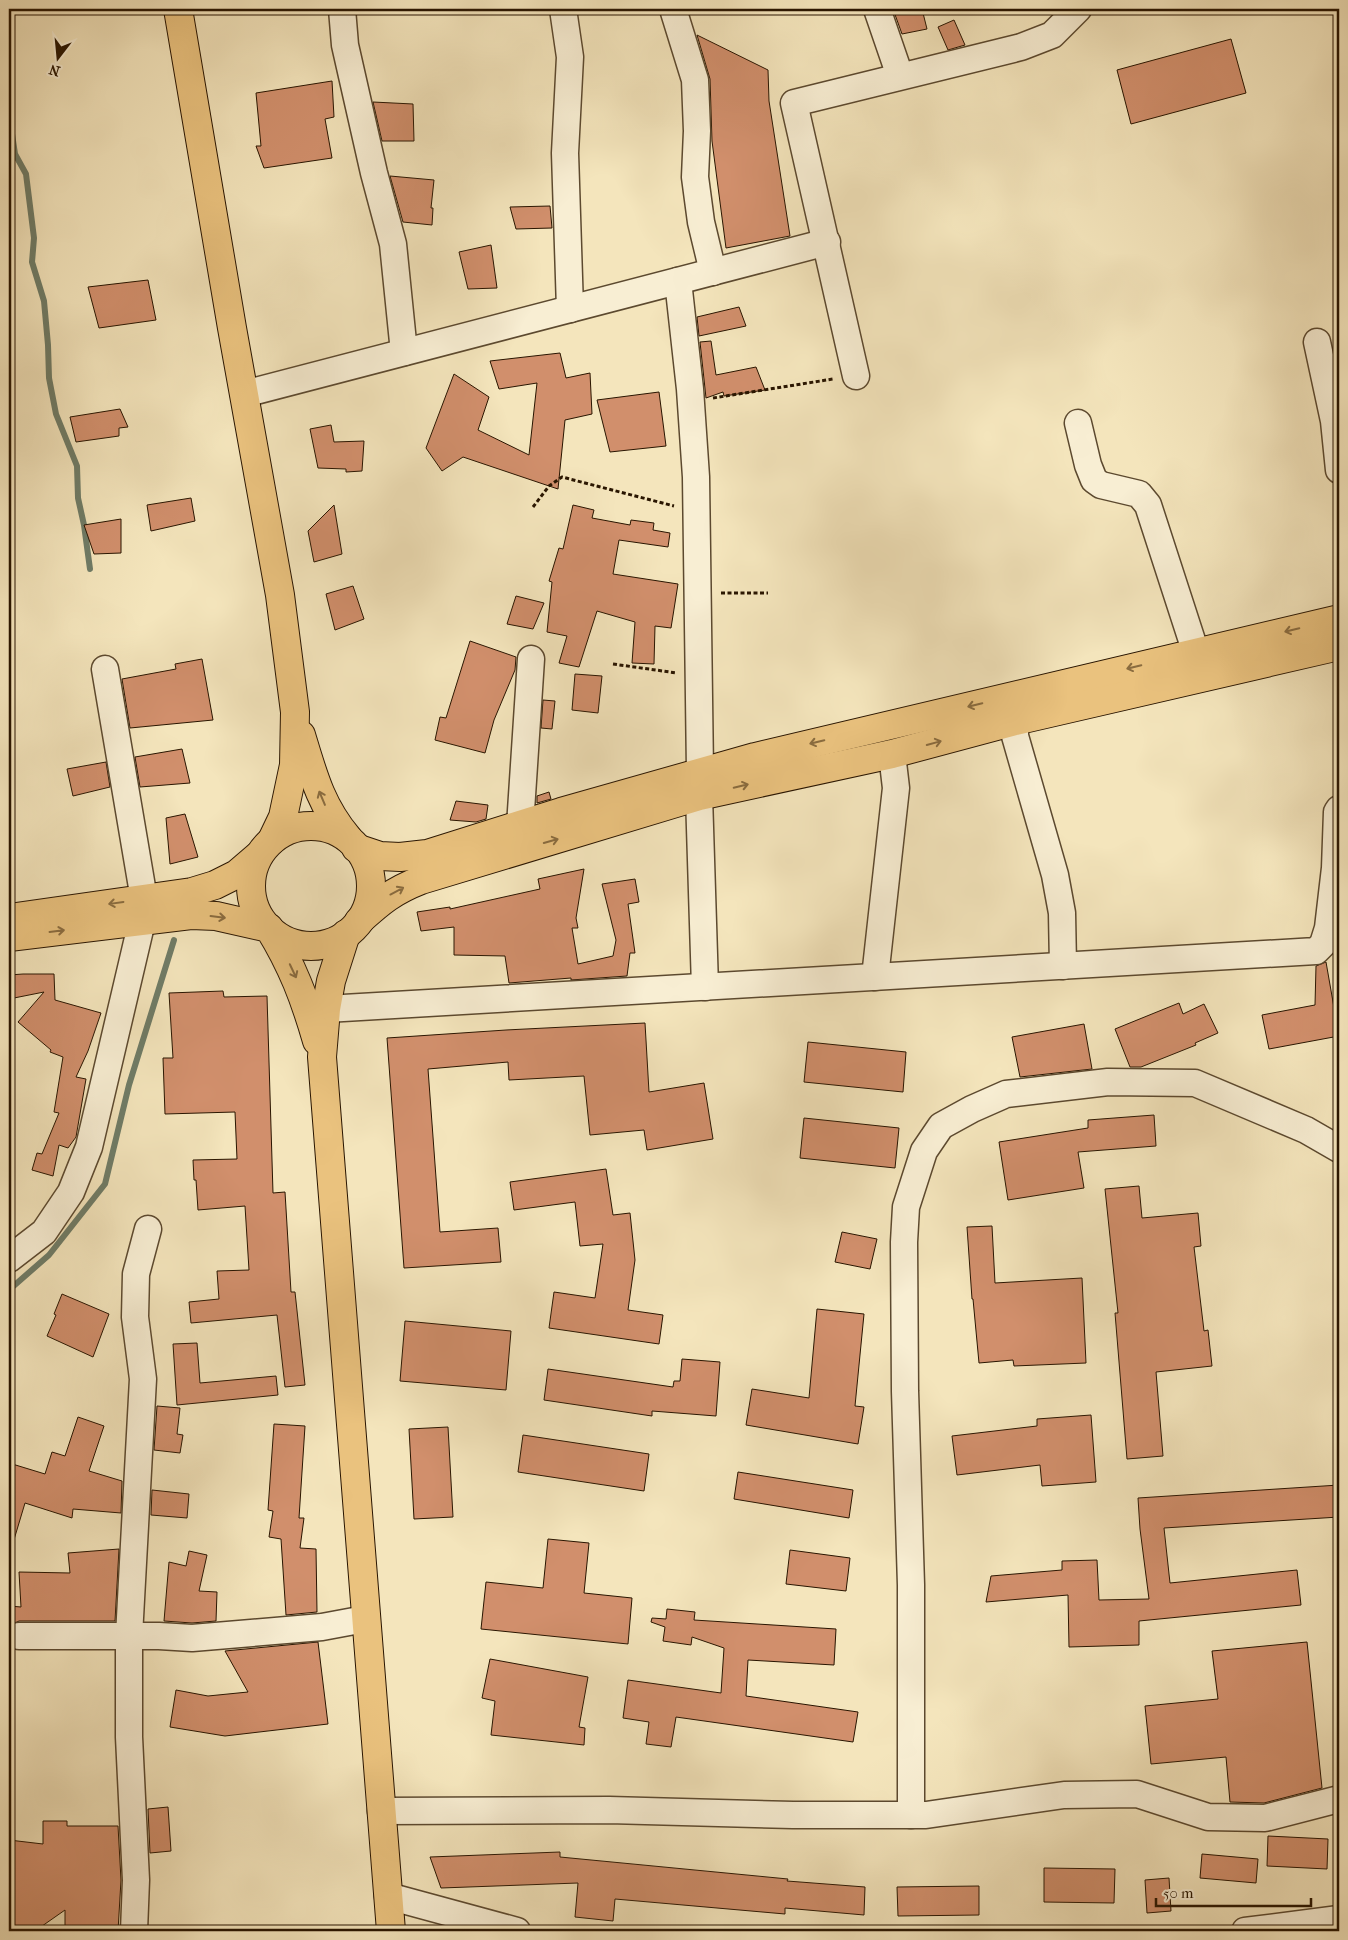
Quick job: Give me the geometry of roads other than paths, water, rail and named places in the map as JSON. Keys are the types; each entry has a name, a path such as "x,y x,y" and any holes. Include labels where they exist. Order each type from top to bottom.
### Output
{"main road":[{"path":"178,9 280,595 295,712 322,801 334,821 361,854 370,873 371,894 365,914 352,927 331,981 326,1009 322,1057 391,1931"},
{"path":"295,712 292,774 283,817 251,876 252,896 259,916 275,934 294,944 315,946 335,941 382,900 397,890 421,880 700,784 755,757 1339,619"},
{"path":"9,937 143,910 215,885 237,874 265,848 289,830 309,826 330,829 352,844 380,856 400,857 427,854 520,826 700,784 892,754 1015,721 1339,646"},
{"path":"9,918 143,910 164,917 199,915 238,920 269,928 297,978 322,1057"}],"street":[{"path":"342,9 345,45 374,174 393,244 404,352"},
{"path":"563,9 570,57 566,153 570,309"},
{"path":"673,9 695,80 696,177 701,222 713,272"},
{"path":"877,9 900,76"},
{"path":"856,376 794,103 1021,46 1052,36 1078,9"},
{"path":"244,394 827,242"},
{"path":"678,281 690,402 696,512 705,987"},
{"path":"1317,342 1334,421 1339,470"},
{"path":"1078,423 1088,465 1094,480 1101,485 1138,494 1148,505 1196,653"},
{"path":"520,826 531,659"},
{"path":"11,1252 44,1232 71,1192 89,1147 143,910 105,669"},
{"path":"1015,721 1015,736 1055,875 1062,913 1063,966"},
{"path":"875,977 896,788 892,754"},
{"path":"326,1009 1316,951 1323,944 1328,928 1339,809"},
{"path":"911,1815 911,1585 905,1391 904,1242 906,1207 924,1151 941,1126 972,1109 1006,1094 1108,1082 1194,1083 1306,1130 1339,1149"},
{"path":"134,1931 136,1880 128,1737 129,1636 142,1379 135,1317 136,1274 148,1229"},
{"path":"19,1636 201,1638 322,1627 365,1619"},
{"path":"381,1811 609,1810 793,1816 926,1815 1064,1795 1137,1794 1208,1818 1265,1818 1339,1799"},
{"path":"388,1896 488,1927 517,1931"},
{"path":"1245,1931 1339,1919"}],"waterway":[{"path":"9,114 15,154 26,174 34,238 32,262 44,301 49,378 56,414 77,466 78,498 90,569"},
{"path":"9,1290 49,1255 105,1184 129,1085 174,940"}]}
